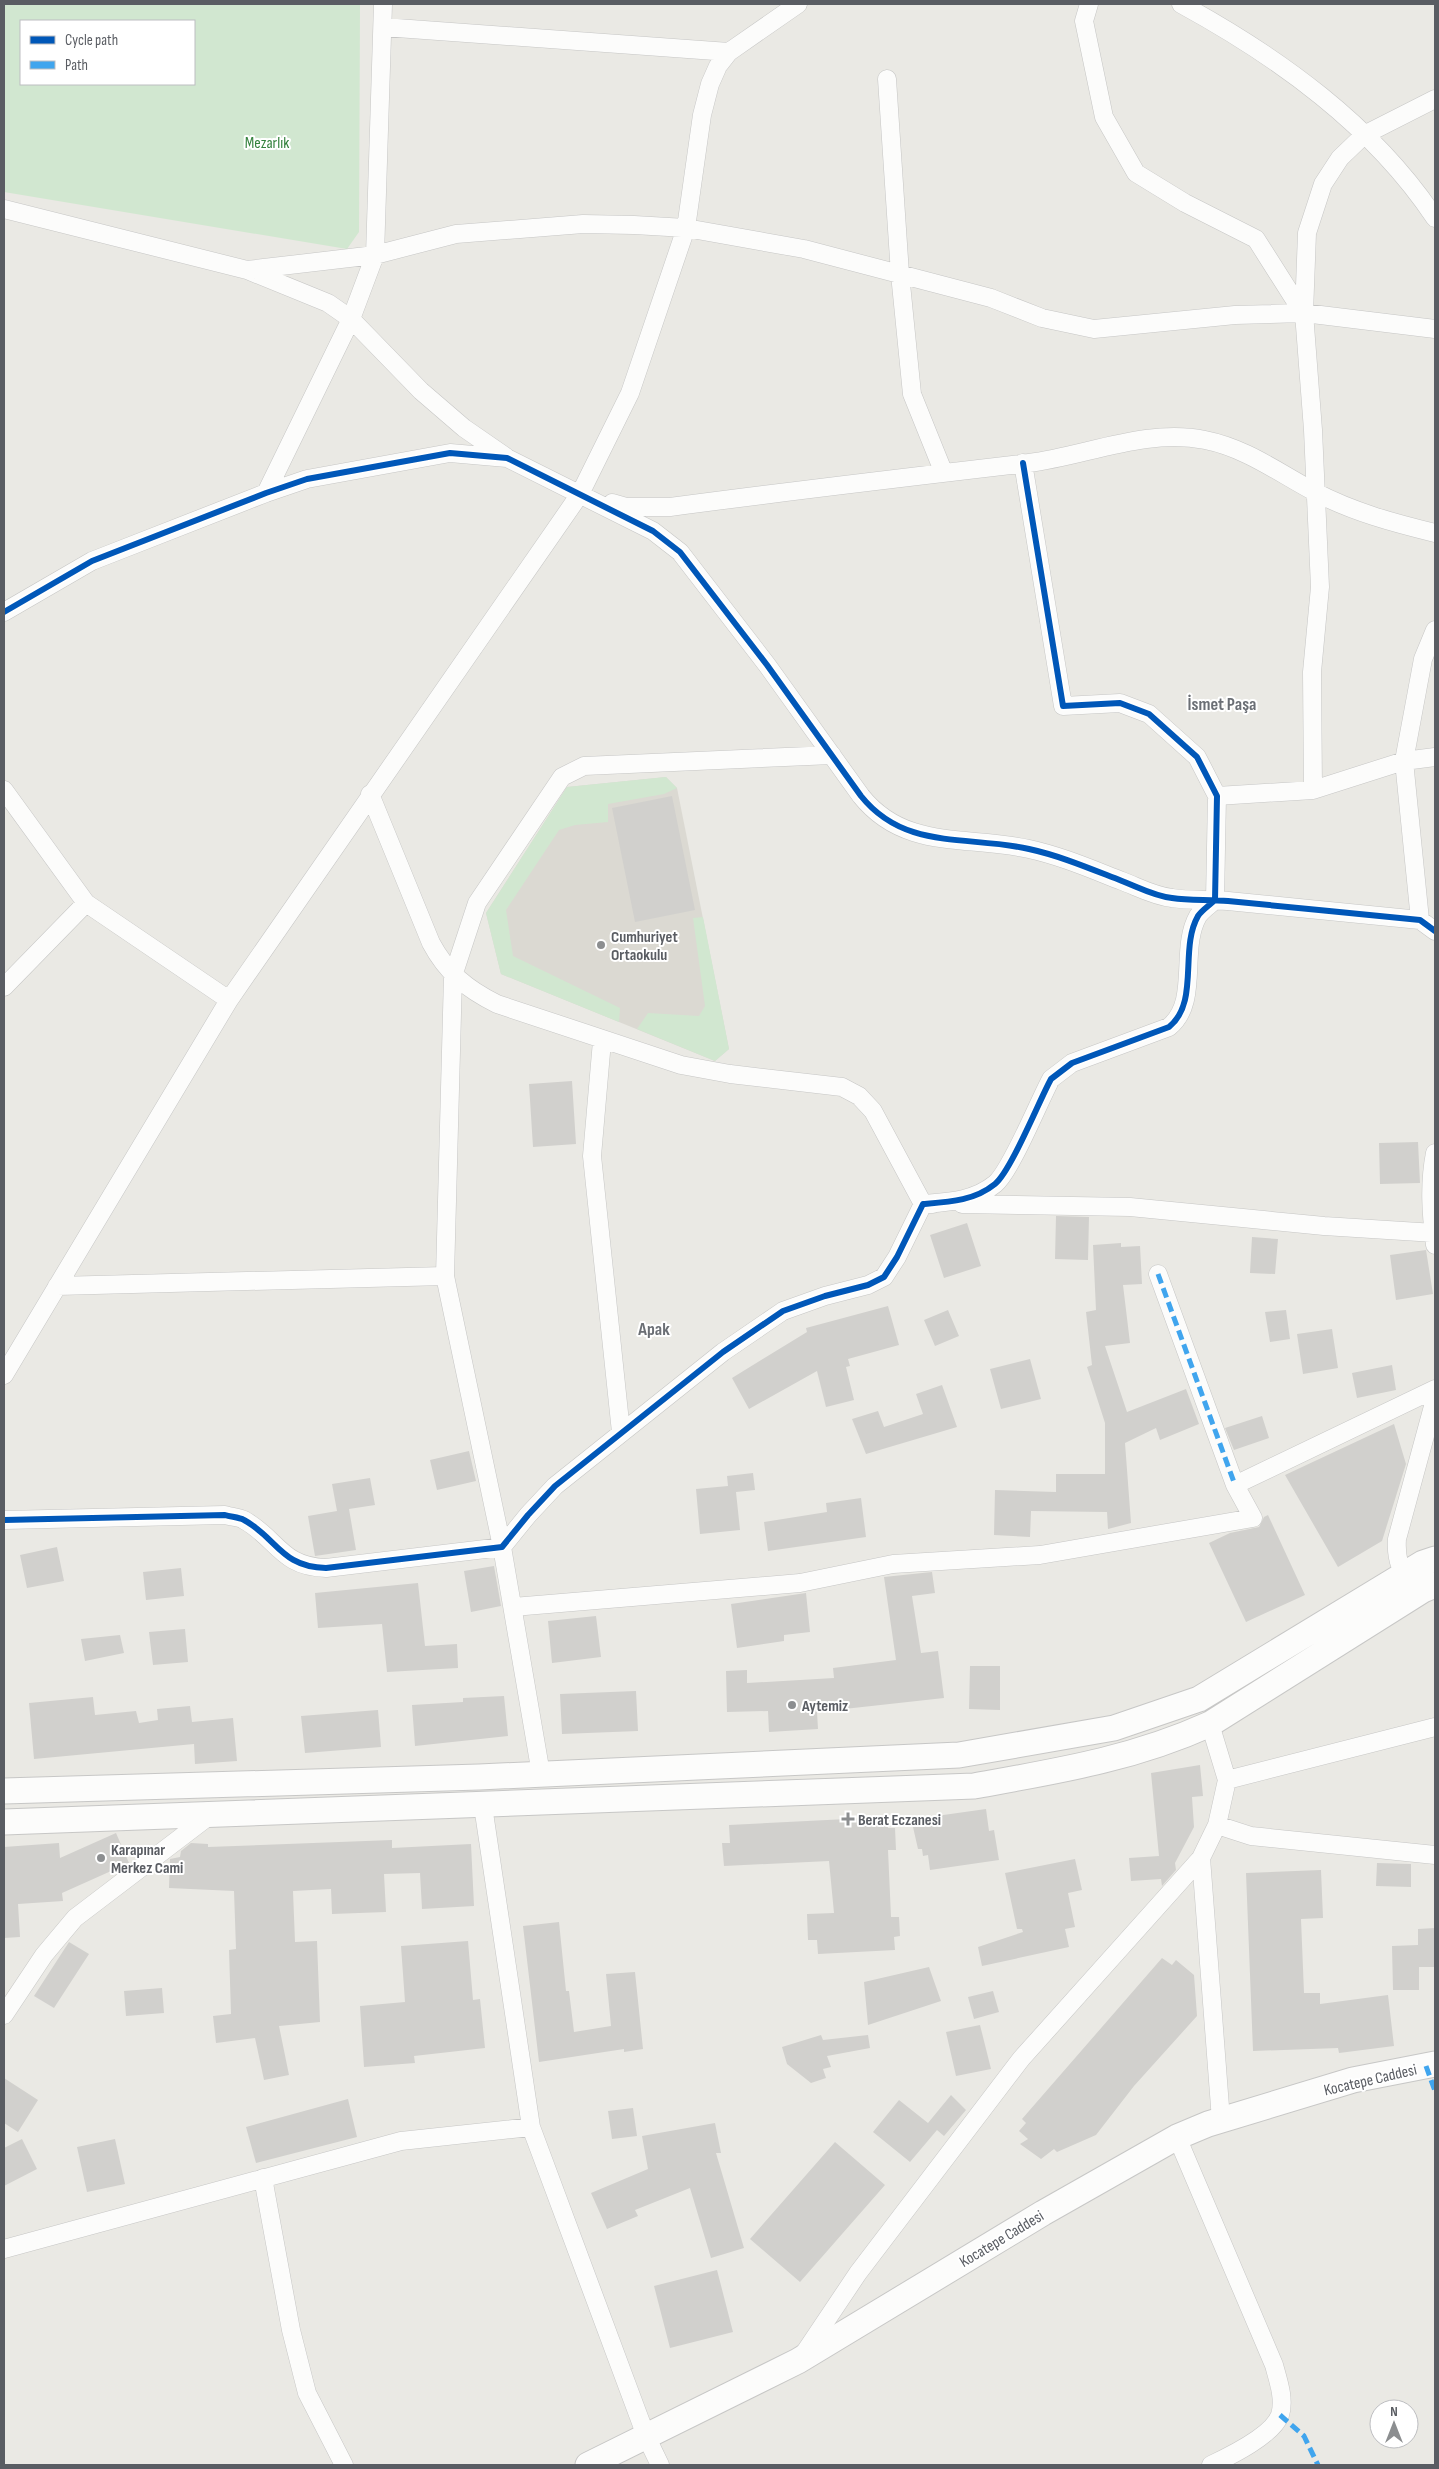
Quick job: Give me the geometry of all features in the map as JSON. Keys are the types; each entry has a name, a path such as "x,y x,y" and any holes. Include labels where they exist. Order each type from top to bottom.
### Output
{"main road":[{"path":"4,1822 482,1806 974,1786 1089,1766 1172,1741 1210,1724 1421,1584 1435,1559"},
{"path":"4,1791 479,1777 959,1755 1114,1728 1199,1699 1421,1584"},
{"path":"541,1774 546,1803"},
{"path":"479,1777 482,1806"},
{"name":"Kocatepe Caddesi","path":"588,2465 798,2362 1043,2213 1177,2137 1221,2120 1353,2080 1435,2064"}],"street":[{"path":"266,493 351,319 375,254 383,4"},
{"path":"4,1375 229,1000 370,794 580,494 630,393 686,228 702,115 710,84 718,66 729,52 798,4"},
{"path":"1089,4 1084,21 1104,117 1136,173 1185,204 1256,239 1304,313"},
{"path":"1182,4 1225,28 1275,60 1323,97 1402,174 1435,218"},
{"path":"383,26 729,52"},
{"path":"887,79 900,274 912,394 943,472"},
{"path":"1313,790 1312,672 1320,587 1304,313 1307,233 1314,207 1332,168 1364,135 1435,99"},
{"path":"4,209 247,270 328,303 351,319 421,391 464,428 507,458 654,531 680,552 767,665 872,809 887,822 906,831 928,836 1022,848 1076,862 1151,893 1172,899 1215,900 1420,920 1435,931"},
{"path":"247,270 375,254 456,234 516,228 583,224 686,228 804,249 992,298 1042,318 1094,329 1234,315 1304,313 1435,330"},
{"path":"580,494 626,507 670,507 1023,463 1169,436 1196,439 1240,451 1277,468 1315,492 1359,512 1435,533"},
{"path":"4,612 92,561 266,493 307,479 450,453 507,458"},
{"path":"923,1204 958,1201 978,1194 997,1183 1010,1163 1051,1079 1060,1070 1072,1063 1169,1027 1180,1018 1191,938 1198,916 1215,900 1217,796 1197,757 1149,714 1120,703 1063,706 1023,463"},
{"path":"1420,920 1404,761 1423,659 1435,630"},
{"path":"541,1774 502,1548 445,1276 453,976 477,903 562,777 584,766 832,755"},
{"path":"1217,796 1313,790 1404,761 1435,757"},
{"path":"4,790 86,903 229,1000"},
{"path":"370,794 431,943 440,960 453,976 471,990 497,1004 680,1065 730,1074 842,1087 859,1096 874,1111 923,1204"},
{"path":"4,987 86,903"},
{"path":"602,1040 592,1156 621,1432"},
{"path":"923,1204 1130,1207 1435,1237 1430,1195 1435,1153"},
{"path":"4,1520 225,1515 244,1520 296,1563 312,1568 502,1548 528,1514 555,1486 722,1352 783,1311 825,1296 868,1285 884,1277 923,1204"},
{"path":"513,1607 800,1583 893,1564 1040,1555 1253,1518 1234,1485 1158,1274"},
{"path":"57,1286 445,1276"},
{"path":"1234,1485 1435,1389"},
{"path":"1421,1584 1396,1557 1397,1539 1435,1399"},
{"path":"798,2362 858,2273 1021,2059 1201,1858 1217,1825 1227,1780 1210,1724"},
{"path":"1227,1780 1435,1727"},
{"path":"482,1806 531,2127 646,2436 660,2465"},
{"path":"4,2014 44,1955 75,1918 209,1816"},
{"path":"1217,1825 1251,1836 1435,1855"},
{"path":"1201,1858 1221,2120"},
{"path":"4,2250 401,2141 531,2127"},
{"path":"1177,2137 1274,2365 1281,2394 1280,2415 1268,2432 1211,2465"},
{"path":"263,2178 291,2330 306,2393 344,2465"}],"shaded area":[{"name":"Cumhuriyet Ortaokulu","path":"666,777 677,788 729,1049 715,1061 501,974 486,913 567,787"}],"green space":[{"name":"Mezarlık","path":"4,4 360,4 359,232 347,249 4,192"},
{"path":"666,777 677,788 664,794 608,804 608,822 575,825 559,830 506,910 513,956 620,1008 619,1022 501,974 486,913 567,787"},
{"path":"703,917 729,1049 715,1061 637,1029 648,1013 699,1016 705,1006 693,918"}],"building":[{"path":"672,796 695,910 635,922 612,808"},
{"path":"572,1081 576,1144 533,1147 529,1084"},
{"path":"1418,1142 1420,1183 1380,1184 1379,1143"},
{"path":"1056,1216 1089,1217 1088,1260 1055,1259"},
{"path":"967,1223 981,1266 944,1278 930,1235"},
{"path":"1252,1237 1278,1239 1275,1274 1250,1273"},
{"path":"1121,1243 1121,1247 1140,1246 1142,1284 1123,1285 1130,1343 1105,1346 1127,1412 1186,1389 1199,1424 1160,1440 1156,1428 1125,1443 1131,1523 1108,1529 1107,1512 1031,1511 1030,1537 994,1535 995,1490 1056,1492 1056,1474 1105,1474 1105,1423 1087,1367 1092,1365 1086,1312 1096,1310 1093,1245"},
{"path":"1426,1250 1433,1294 1396,1300 1390,1255"},
{"path":"888,1306 899,1345 848,1359 850,1366 846,1367 854,1400 826,1407 817,1371 749,1409 732,1378 807,1332 806,1328"},
{"path":"948,1310 959,1336 935,1346 924,1320"},
{"path":"1286,1310 1290,1339 1270,1342 1265,1312"},
{"path":"1332,1329 1338,1368 1303,1374 1297,1334"},
{"path":"1030,1359 1041,1399 1001,1409 990,1369"},
{"path":"1392,1365 1396,1390 1357,1398 1352,1373"},
{"path":"942,1385 957,1427 866,1454 852,1419 878,1411 884,1427 923,1414 916,1394"},
{"path":"1262,1416 1269,1438 1234,1450 1225,1428"},
{"path":"1394,1424 1406,1464 1382,1541 1338,1567 1285,1475"},
{"path":"469,1451 476,1481 437,1490 430,1460"},
{"path":"753,1473 755,1490 736,1492 740,1530 700,1534 696,1489 728,1486 727,1476"},
{"path":"370,1478 375,1505 349,1509 356,1550 315,1556 308,1516 337,1511 332,1484"},
{"path":"861,1498 866,1537 768,1551 764,1522 827,1512 826,1503"},
{"path":"1268,1515 1305,1595 1246,1622 1209,1543 1230,1533 1259,1527 1264,1517"},
{"path":"57,1547 64,1581 27,1588 20,1555"},
{"path":"494,1566 501,1606 471,1612 464,1571"},
{"path":"181,1568 184,1596 146,1600 143,1572"},
{"path":"932,1572 935,1593 912,1596 921,1653 938,1651 944,1698 817,1712 818,1729 769,1732 768,1711 727,1712 726,1671 747,1670 747,1683 834,1678 833,1668 896,1660 884,1577"},
{"path":"418,1583 425,1646 457,1644 458,1668 387,1672 382,1624 318,1628 315,1593"},
{"path":"806,1593 810,1632 784,1635 784,1641 737,1648 731,1604"},
{"path":"596,1616 601,1657 552,1663 548,1621"},
{"path":"185,1629 188,1662 153,1665 149,1632"},
{"path":"120,1635 124,1653 85,1661 81,1639"},
{"path":"970,1666 1000,1666 1000,1710 969,1709"},
{"path":"636,1691 638,1731 562,1734 560,1694"},
{"path":"504,1696 508,1736 415,1746 412,1705 463,1702 463,1698"},
{"path":"93,1697 95,1715 136,1711 139,1723 158,1720 157,1709 190,1706 192,1722 233,1718 237,1761 195,1764 194,1744 34,1759 29,1703"},
{"path":"378,1710 381,1747 305,1753 301,1716"},
{"path":"1200,1765 1203,1796 1192,1797 1194,1827 1175,1863 1176,1870 1162,1886 1161,1879 1131,1881 1129,1858 1159,1856 1151,1773"},
{"path":"986,1809 989,1831 994,1830 999,1860 930,1870 928,1855 923,1856 922,1849 918,1849 913,1827 923,1826 922,1818"},
{"path":"887,1817 888,1828 895,1828 896,1850 888,1850 891,1917 899,1917 900,1936 894,1937 895,1950 818,1954 817,1940 808,1940 807,1914 834,1913 829,1861 724,1866 722,1843 730,1843 729,1825"},
{"path":"116,1833 129,1863 62,1893 63,1901 18,1904 20,1937 4,1938 4,1847 59,1843 60,1858"},
{"path":"392,1840 392,1848 471,1844 474,1906 422,1909 420,1873 384,1874 386,1912 332,1914 331,1889 293,1891 295,1942 317,1941 320,2022 279,2026 289,2075 264,2080 255,2038 216,2043 213,2016 231,2014 229,1950 236,1949 234,1891 169,1888 170,1859 180,1857 181,1851 191,1843 208,1844 208,1847"},
{"path":"1075,1859 1082,1890 1068,1893 1075,1927 1065,1929 1069,1947 982,1966 978,1947 1023,1932 1022,1929 1017,1929 1005,1873"},
{"path":"1377,1863 1411,1864 1411,1887 1376,1886"},
{"path":"1321,1870 1323,1918 1301,1919 1304,1993 1320,1993 1320,2004 1388,1995 1394,2046 1339,2053 1338,2048 1253,2051 1246,1873"},
{"path":"559,1922 566,1991 569,1991 574,2032 611,2026 606,1974 635,1972 643,2049 624,2052 624,2049 539,2062 523,1926"},
{"path":"1435,1928 1435,1967 1419,1967 1419,1990 1393,1990 1392,1946 1418,1945 1418,1929"},
{"path":"468,1941 473,2000 480,1999 485,2048 414,2056 415,2063 364,2067 360,2006 405,2002 401,1946"},
{"path":"69,1942 89,1954 54,2008 34,1996"},
{"path":"1162,1958 1172,1965 1176,1960 1194,1975 1197,2016 1134,2086 1096,2135 1057,2152 1054,2149 1041,2159 1020,2144 1028,2139 1019,2131 1026,2123 1022,2119"},
{"path":"929,1967 941,2001 868,2025 864,1982"},
{"path":"162,1988 164,2013 126,2016 124,1991"},
{"path":"993,1991 999,2012 974,2019 968,1997"},
{"path":"980,2025 991,2069 956,2076 946,2032"},
{"path":"821,2035 823,2040 868,2035 870,2048 827,2056 831,2067 823,2069 826,2078 811,2083 787,2064 782,2047"},
{"path":"4,2078 38,2100 18,2132 4,2123"},
{"path":"951,2095 966,2110 944,2136 937,2130 910,2162 873,2132 899,2100 928,2123"},
{"path":"348,2099 357,2137 256,2163 246,2127"},
{"path":"633,2108 637,2136 612,2139 608,2111"},
{"path":"715,2123 721,2153 716,2153 744,2248 711,2258 690,2188 635,2210 638,2216 607,2229 591,2193 648,2169 642,2136"},
{"path":"22,2139 37,2169 4,2186 4,2148"},
{"path":"115,2139 125,2184 87,2192 77,2147"},
{"path":"835,2142 885,2185 800,2282 750,2239"},
{"path":"717,2270 733,2332 670,2348 654,2286"}],"marked path":[{"path":"1158,1274 1235,1485"},
{"path":"1426,2066 1435,2091"},
{"path":"1280,2415 1304,2436 1318,2465"}],"cycle path":[{"path":"4,612 92,561 266,493 307,479 450,453 507,458 653,531 680,552 767,665 861,796 878,813 897,826 939,838 1006,845 1053,855 1165,897 1228,901 1420,920 1435,931"},
{"path":"4,1520 225,1515 242,1519 255,1527 280,1550 299,1563 326,1568 502,1547 555,1486 723,1352 783,1311 825,1296 868,1285 884,1277 897,1257 923,1204 970,1197 987,1190 995,1184 1002,1177 1017,1151 1051,1079 1072,1063 1169,1027 1178,1016 1184,1004 1193,929 1198,916 1215,900 1217,796 1197,757 1149,714 1120,703 1063,706 1023,463"}],"place":[{"name":"Cumhuriyet Ortaokulu","path":"601,945"},
{"name":"Aytemiz","path":"792,1705"},
{"name":"Berat Eczanesi","path":"848,1819"},
{"name":"Karapınar Merkez Cami","path":"101,1858"}],"district":[{"name":"İsmet Paşa","path":"1222,704"},
{"name":"Apak","path":"654,1329"}]}
